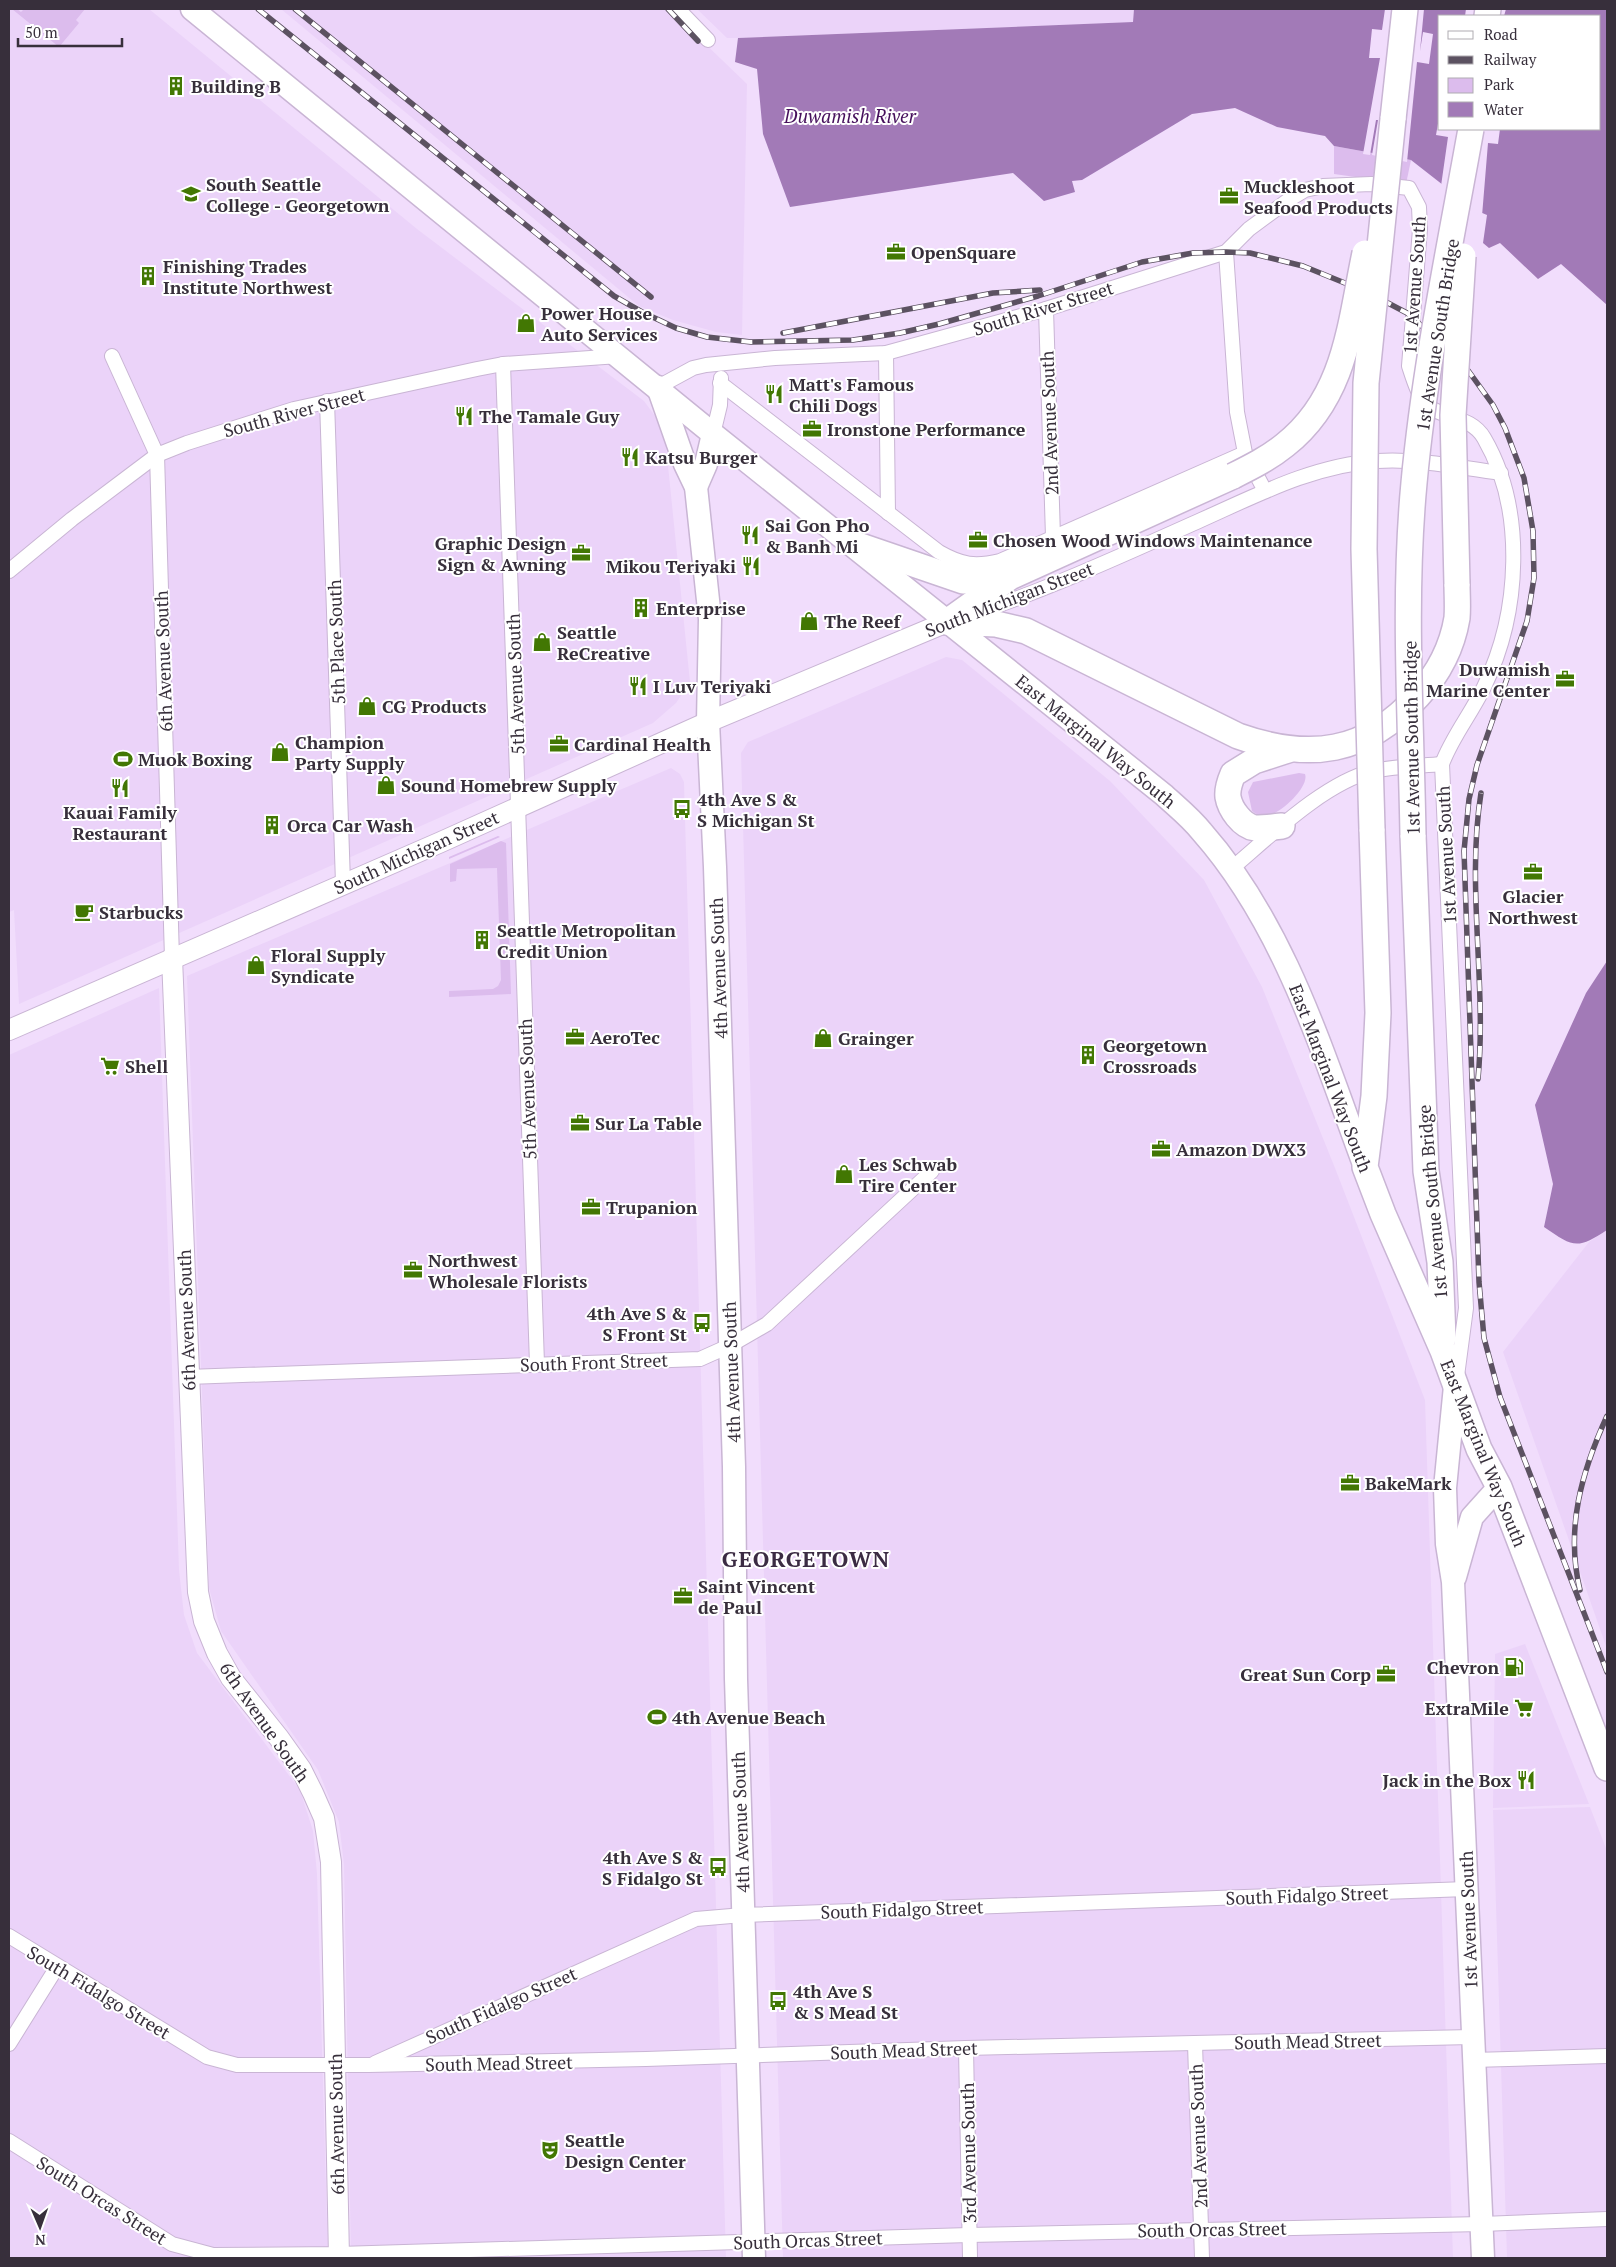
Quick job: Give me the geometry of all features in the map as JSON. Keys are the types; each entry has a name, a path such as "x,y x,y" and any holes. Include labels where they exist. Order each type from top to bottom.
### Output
{"highway":[{"path":"1365,1167 1374,1096 1378,1013 1364,549 1366,383 1405,9"},
{"path":"948,622 1010,577 1233,476 1270,456 1286,445 1303,429 1329,395 1340,369 1393,119"},
{"path":"948,622 996,624 1026,631 1218,728 1264,745 1289,750 1317,750 1342,746 1365,738 1388,725 1406,709 1428,685 1440,668 1452,640 1457,617 1453,415 1472,130"},
{"name":"1st Avenue South Bridge","path":"1443,1350 1440,1262 1426,1171 1413,835 1408,627 1414,490 1429,366 1472,130"},
{"path":"852,543 963,581 1010,577"},
{"path":"1282,826 1253,828 1243,822 1234,811 1228,798 1228,788 1233,774 1254,761 1289,750"},
{"name":"East Marginal Way South","path":"1365,1167 1383,1214 1443,1350 1479,1449 1499,1487 1607,1768"}],"main road":[{"name":"East Marginal Way South","path":"192,9 620,356 713,434 852,543 1164,795 1202,831 1231,869 1260,916 1287,966 1365,1167"},
{"name":"4th Avenue South","path":"658,387 685,464 696,487 710,619 708,722 715,867 734,1466 736,1679 754,2250"},
{"name":"4th Avenue South","path":"696,487 706,464 713,434"},
{"name":"1st Avenue South","path":"1455,1386 1445,1488 1447,1544 1453,1582 1467,1889 1472,2060 1483,2258"},
{"name":"1st Avenue South","path":"1453,1582 1472,1517 1499,1487"}],"street":[{"path":"678,9 708,40"},
{"name":"South River Street","path":"658,387 693,368 725,362 886,353 1046,309 1226,252 1248,229 1305,190 1323,186 1371,184 1409,188"},
{"name":"1st Avenue South","path":"1409,188 1419,207 1420,229 1408,366 1428,406 1476,428 1483,436 1501,473 1508,501 1513,557 1506,623 1497,655 1467,719 1448,746 1442,764 1466,1308 1455,1386"},
{"path":"1226,252 1234,394 1245,454 1265,491"},
{"name":"2nd Avenue South","path":"1046,309 1053,537"},
{"path":"886,353 888,513"},
{"name":"6th Avenue South","path":"112,356 157,455 172,958 198,1592 204,1622 217,1653 231,1678 274,1731 301,1769 320,1809 326,1827 331,1862 339,2256"},
{"name":"South River Street","path":"9,571 72,519 157,455 241,425 327,401 503,364 620,356"},
{"name":"4th Avenue South","path":"713,434 720,405 720,383 725,362"},
{"name":"5th Avenue South","path":"503,364 537,1364"},
{"path":"720,383 939,552 955,561 967,564 982,566 1000,561 1245,454"},
{"name":"5th Place South","path":"327,401 344,883"},
{"name":"South Michigan Street","path":"9,1030 708,722 948,622 1020,598 1265,491 1339,466 1376,461 1404,461 1501,473"},
{"path":"1231,869 1321,796 1346,781 1372,771 1442,764"},
{"name":"South Front Street","path":"188,1377 700,1359 756,1332 777,1315 932,1171"},
{"name":"South Fidalgo Street","path":"369,2066 696,1918 1467,1889"},
{"name":"South Fidalgo Street","path":"9,1936 207,2058 237,2065 335,2065"},
{"path":"9,2044 57,1967"},
{"name":"South Mead Street","path":"335,2065 369,2066 966,2048 1472,2037"},
{"name":"2nd Avenue South","path":"1195,2044 1202,2258"},
{"name":"3rd Avenue South","path":"966,2048 970,2258"},
{"path":"1472,2060 1607,2056"},
{"name":"South Orcas Street","path":"9,2141 172,2244 213,2255 339,2256 754,2250 969,2235 1482,2224 1607,2219"}],"shaded area":[{"path":"9,9 149,9 417,229 644,401 655,416 665,436 690,682 676,703 653,723 19,1004 14,910 9,912"},
{"path":"281,9 669,9 747,84 742,335 716,332 673,320 639,306"},
{"path":"697,9 1134,9 1133,22 727,38"},
{"path":"946,657 962,660 1110,781 1204,880 1262,987 1425,1400 1453,2258 783,2258 741,753 748,742"},
{"path":"671,768 680,774 684,782 726,2258 351,2258 344,1865 339,1822 318,1770 221,1631 209,1588 187,976"},
{"path":"159,988 179,1570 184,1615 197,1653 300,1790 313,1831 317,1874 328,2258 9,2258 9,1055"},
{"path":"1607,1230 1607,1649 1503,1352 1589,1242"},
{"path":"1525,1644 1589,1804 1493,1808 1495,1654"},
{"path":"1590,1807 1607,1851 1607,2258 1507,2258 1493,1810"}],"green space":[{"path":"12,9 17,9 21,12 24,9 85,9 76,20 79,23 59,47"},
{"path":"1334,146 1411,160 1406,184 1334,174"},
{"path":"1299,773 1305,774 1303,786 1298,794 1284,807 1263,816 1252,811 1248,792 1253,782"},
{"path":"498,836 500,837 449,859 449,857"},
{"path":"501,841 506,843 511,994 449,997 449,991 493,989 498,986 501,980 497,868 457,869 456,881 450,882 450,864"}],"water":[{"name":"Duwamish River","path":"1134,9 1607,9 1607,305 1561,264 1538,279 1500,243 1489,248 1483,243 1487,215 1475,210 1411,160 1334,146 1325,136 1277,127 1235,108 1192,114 1082,180 1072,181 1075,192 1044,201 1013,173 790,207 763,134 757,69 735,62 738,38 1133,22"},
{"path":"1607,961 1607,1230 1589,1241 1575,1244 1562,1239 1544,1227 1553,1184 1535,1105 1586,993"}],"pier":[{"path":"1385,9 1424,9 1420,51 1423,32 1433,34 1429,64 1417,62 1407,162 1372,155 1378,120 1376,120 1370,155 1363,154 1380,58 1369,58 1372,29 1382,30"},
{"path":"1466,9 1506,9 1504,15 1465,15"},
{"path":"1438,124 1438,130 1500,130 1498,144 1488,143 1482,216 1473,212 1441,186 1448,137 1436,135"}],"railway":[{"path":"258,9 614,296 676,328 707,337 751,342 853,340 900,333 939,324 1038,296 1142,262 1193,253 1250,253 1303,266 1367,292 1407,313 1462,362 1493,405 1505,428 1524,478 1533,531 1534,578 1527,621 1477,765 1469,799 1464,851 1479,1282 1484,1338 1500,1397 1607,1672"},
{"path":"295,9 651,297"},
{"path":"668,9 698,41"},
{"path":"783,333 993,293 1040,290"},
{"path":"1478,1079 1480,1007 1475,864 1481,793"},
{"path":"1580,1590 1574,1544 1578,1500 1590,1458 1607,1416"}],"place":[{"name":"Building B","path":"176,86"},
{"name":"South Seattle College - Georgetown","path":"191,194"},
{"name":"Muckleshoot Seafood Products","path":"1229,196"},
{"name":"OpenSquare","path":"896,252"},
{"name":"Finishing Trades Institute Northwest","path":"148,276"},
{"name":"Power House Auto Services","path":"526,323"},
{"name":"Matt's Famous Chili Dogs","path":"774,394"},
{"name":"The Tamale Guy","path":"464,416"},
{"name":"Ironstone Performance","path":"812,429"},
{"name":"Katsu Burger","path":"630,457"},
{"name":"Sai Gon Pho & Banh Mi","path":"750,535"},
{"name":"Chosen Wood Windows Maintenance","path":"978,540"},
{"name":"Graphic Design Sign & Awning","path":"581,553"},
{"name":"Mikou Teriyaki","path":"751,566"},
{"name":"Enterprise","path":"641,608"},
{"name":"The Reef","path":"809,621"},
{"name":"Seattle ReCreative","path":"542,642"},
{"name":"Duwamish Marine Center","path":"1565,679"},
{"name":"I Luv Teriyaki","path":"638,686"},
{"name":"CG Products","path":"367,706"},
{"name":"Cardinal Health","path":"559,744"},
{"name":"Champion Party Supply","path":"280,752"},
{"name":"Muok Boxing","path":"123,759"},
{"name":"Sound Homebrew Supply","path":"386,785"},
{"name":"Kauai Family Restaurant","path":"120,788"},
{"name":"4th Ave S & S Michigan St","path":"682,809"},
{"name":"Orca Car Wash","path":"272,825"},
{"name":"Glacier Northwest","path":"1533,872"},
{"name":"Starbucks","path":"84,912"},
{"name":"Seattle Metropolitan Credit Union","path":"482,940"},
{"name":"Floral Supply Syndicate","path":"256,965"},
{"name":"AeroTec","path":"575,1037"},
{"name":"Grainger","path":"823,1038"},
{"name":"Georgetown Crossroads","path":"1088,1055"},
{"name":"Shell","path":"110,1066"},
{"name":"Sur La Table","path":"580,1123"},
{"name":"Amazon DWX3","path":"1161,1149"},
{"name":"Les Schwab Tire Center","path":"844,1174"},
{"name":"Trupanion","path":"591,1207"},
{"name":"Northwest Wholesale Florists","path":"413,1270"},
{"name":"4th Ave S & S Front St","path":"702,1323"},
{"name":"BakeMark","path":"1350,1483"},
{"name":"Saint Vincent de Paul","path":"683,1596"},
{"name":"Chevron","path":"1514,1667"},
{"name":"Great Sun Corp","path":"1386,1674"},
{"name":"ExtraMile","path":"1524,1708"},
{"name":"4th Avenue Beach","path":"657,1717"},
{"name":"Jack in the Box","path":"1526,1780"},
{"name":"4th Ave S & S Fidalgo St","path":"718,1867"},
{"name":"4th Ave S & S Mead St","path":"778,2001"},
{"name":"Seattle Design Center","path":"550,2150"}],"district":[{"name":"GEORGETOWN","path":"806,1558"}]}
